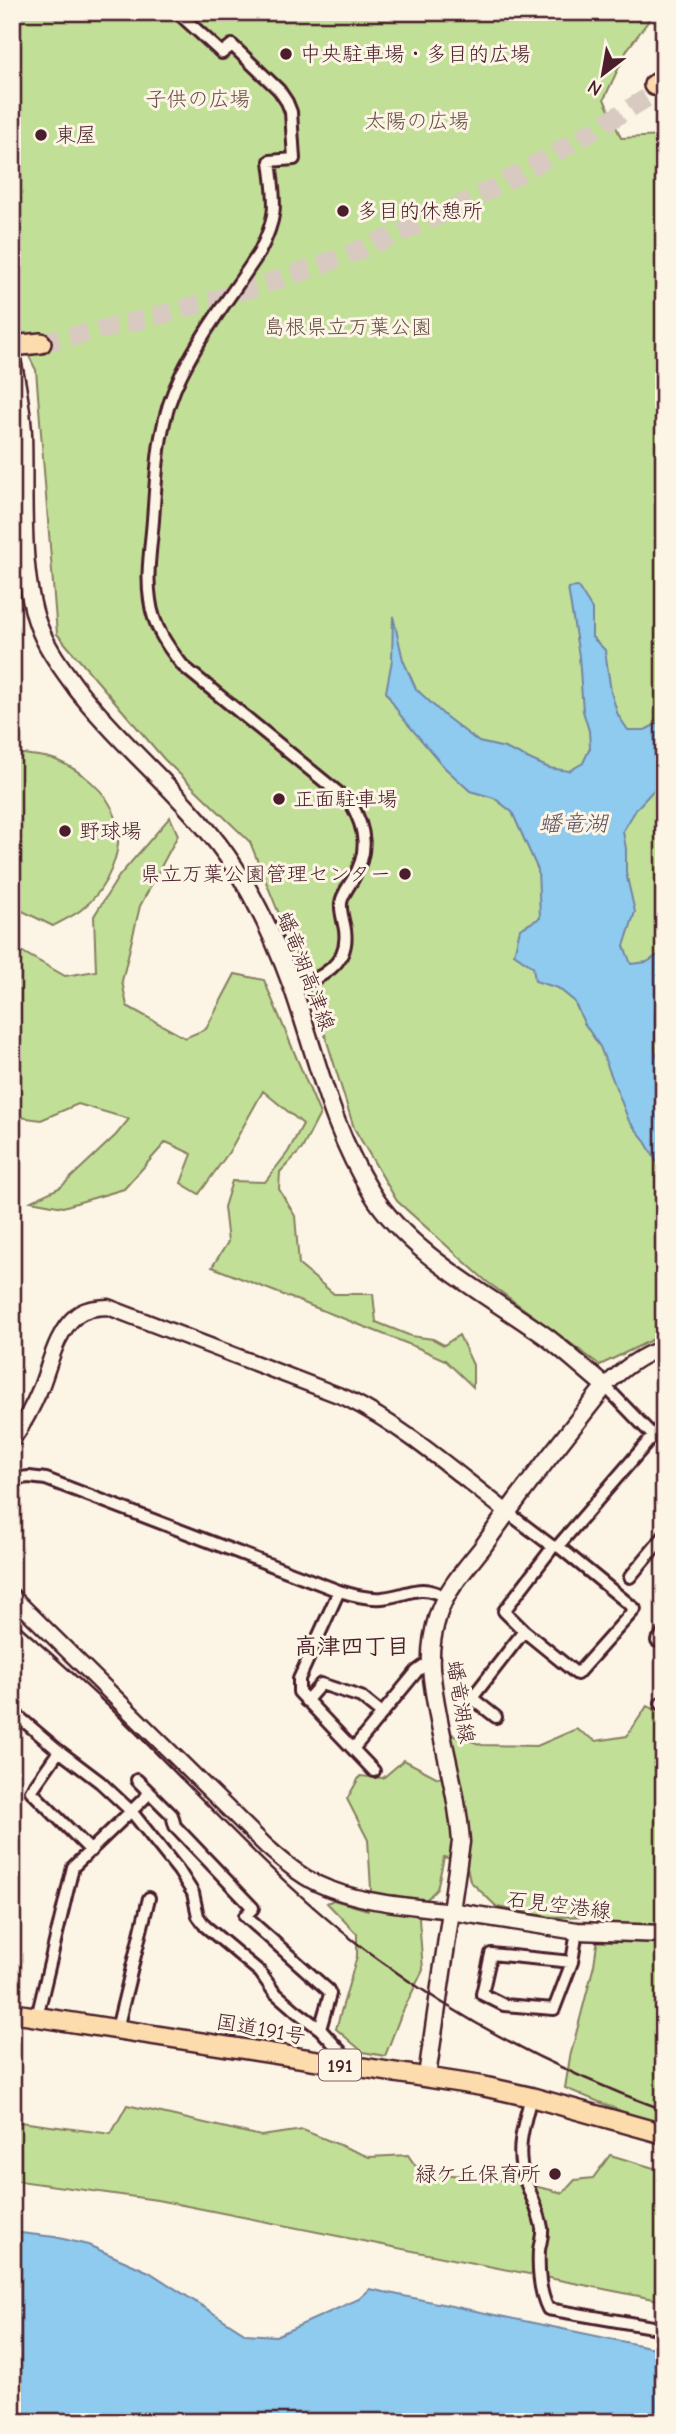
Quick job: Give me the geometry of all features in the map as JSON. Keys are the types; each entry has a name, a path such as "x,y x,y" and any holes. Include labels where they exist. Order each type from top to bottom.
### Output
{"highway":[{"path":"14,345 39,339"},
{"name":"国道191号","path":"12,2013 341,2065 428,2076 531,2097 664,2134"}],"main road":[{"name":"蟠竜湖高津線","path":"14,345 23,429 25,547 31,593 40,630 58,664 92,707 198,820 225,853 264,916 292,988 337,1126 372,1195 396,1224 428,1255 550,1339 605,1386"},
{"name":"蟠竜湖線","path":"428,2076 461,1842 459,1808 431,1666 432,1642 438,1615 446,1597 507,1512 605,1386"},
{"name":"石見空港線","path":"450,1911 577,1931 664,1934"}],"street":[{"path":"177,12 222,53 232,45 279,90 291,112 294,159 271,161 275,201 270,233 181,373 168,403 159,435 148,574 150,601 156,624 166,644 183,666 351,803 361,821 365,837 364,854 341,903 345,932 344,949 334,967 315,981 292,988"},
{"path":"12,1440 31,1411 55,1347 68,1325 78,1314 92,1308 108,1307 333,1393 390,1423 556,1547 635,1609 577,1674 504,1611 556,1547 653,1436"},
{"path":"664,1348 649,1352 628,1365 605,1386 664,1447"},
{"path":"12,1479 46,1479 339,1591 382,1598 418,1589 430,1589 446,1597"},
{"path":"630,1577 664,1536"},
{"path":"339,1591 299,1679 299,1692 374,1771"},
{"path":"12,1596 265,1846 288,1865 317,1884 345,1894 450,1911"},
{"path":"496,1717 472,1698 524,1631"},
{"path":"354,1749 417,1671 424,1666 431,1666"},
{"path":"306,1701 321,1684 361,1697 382,1714"},
{"path":"12,1711 131,1811 179,1871 193,1893 198,1916 205,1926 260,1972 281,1998 320,2029 341,2052 341,2065"},
{"path":"59,1751 32,1791 91,1852"},
{"path":"37,2017 73,1867 91,1852 131,1811 150,1793 137,1780 172,1815 175,1826 253,1908 245,1916 328,1990 330,1994 320,2029"},
{"path":"117,2029 149,1898"},
{"path":"572,1962 491,1954 482,1994 504,2005 554,2009 572,1962 575,1952 577,1931"},
{"path":"531,2097 521,2137 521,2159 523,2174 542,2231 539,2271 543,2299 548,2308 664,2329"}],"green space":[{"name":"島根県立万葉公園","path":"12,12 655,12 627,50 604,99 621,138 664,136 664,1334 600,1365 486,1281 397,1201 354,1128 316,1006 250,842 164,759 57,634 36,370 12,323"},
{"name":"野球場","path":"24,754 56,760 74,769 100,790 116,818 116,856 106,881 81,910 53,926 12,906 12,756"},
{"path":"170,817 178,835 140,906 122,981 127,1006 185,1038 206,1029 235,974 264,980 320,1114 302,1149 280,1172 279,1189 295,1216 299,1265 334,1294 373,1294 376,1322 411,1336 433,1339 444,1345 459,1335 473,1365 473,1387 445,1360 212,1267 228,1242 224,1207 232,1181 265,1182 288,1152 303,1124 263,1091 229,1152 199,1194 181,1183 192,1154 166,1142 124,1189 63,1207 31,1201 61,1187 116,1135 129,1119 78,1104 41,1120 12,1116 12,946 65,976 96,971 94,916 119,876"},
{"path":"647,1706 664,1713 664,2124 621,2111 565,2088 570,2057 594,1965 601,1916 551,1917 497,1907 470,1881 466,1863 444,1857 437,1889 426,1900 419,1919 423,1970 385,2056 363,2052 336,2029 357,1956 357,1934 327,1903 333,1900 368,1910 371,1889 368,1840 347,1799 360,1776 383,1778 404,1760 438,1778 458,1774 449,1733 482,1745 537,1746 576,1729 596,1741 627,1736"},
{"path":"127,2105 261,2136 303,2130 369,2157 408,2155 421,2174 492,2179 563,2193 575,2180 593,2178 610,2155 664,2171 664,2301 157,2200 12,2180 12,2121 111,2134"}],"water":[{"name":"蟠竜湖","path":"578,587 592,609 592,637 605,650 611,692 618,715 628,730 645,730 664,720 664,779 637,808 623,831 626,873 635,912 624,946 631,964 647,962 664,951 664,982 655,1013 655,1051 664,1069 664,1174 643,1138 629,1121 600,1047 584,1023 574,1001 558,988 535,981 533,967 514,954 520,929 540,918 538,870 512,812 494,798 470,791 444,767 400,715 386,692 392,660 393,616 403,660 416,689 445,716 479,742 505,748 549,768 569,771 583,763 590,748 568,588"},
{"path":"12,2232 55,2237 88,2245 149,2272 246,2334 276,2336 359,2299 370,2289 664,2350 664,2422 12,2422"}],"tunnel":[{"path":"41,343 202,304 255,288 359,250 410,229 485,192 658,91"}],"railway":[{"path":"12,1619 118,1716 311,1905 375,1957 443,2003 514,2044 588,2080 664,2110"}],"place":[{"name":"中央駐車場・多目的広場","path":"286,54"},
{"name":"東屋","path":"41,135"},
{"name":"多目的休憩所","path":"343,211"},
{"name":"正面駐車場","path":"279,799"},
{"name":"野球場","path":"65,831"},
{"name":"県立万葉公園管理センター","path":"405,874"},
{"name":"緑ケ丘保育所","path":"555,2174"}],"district":[{"name":"高津四丁目","path":"352,1646"}],"park label":[{"name":"子供の広場","path":"198,99"},
{"name":"太陽の広場","path":"417,121"}]}
